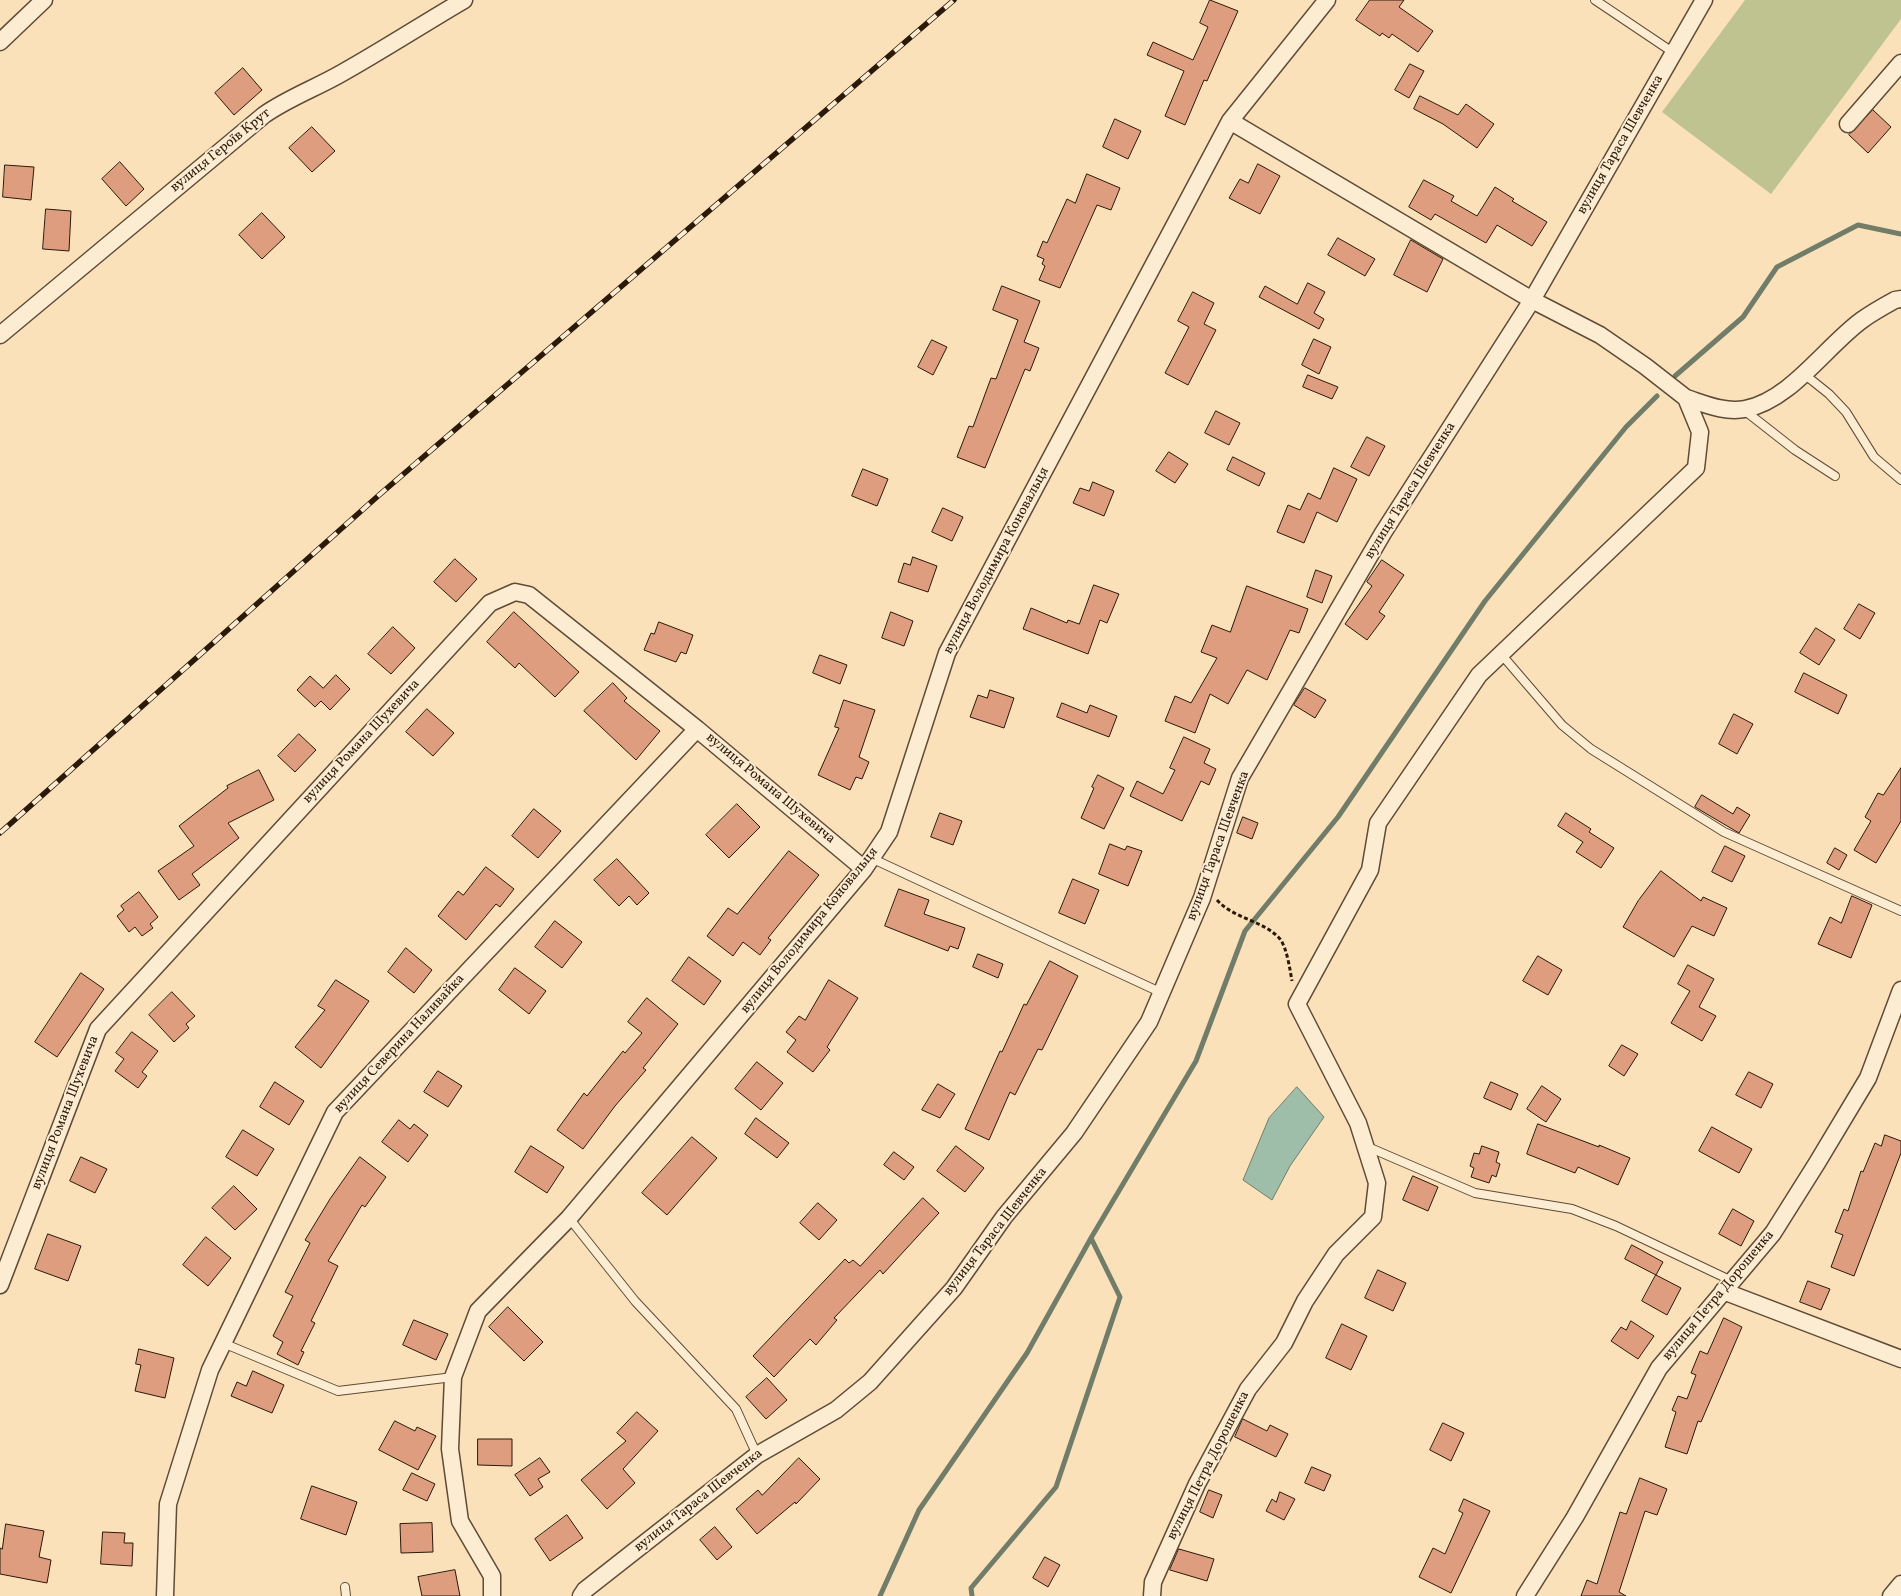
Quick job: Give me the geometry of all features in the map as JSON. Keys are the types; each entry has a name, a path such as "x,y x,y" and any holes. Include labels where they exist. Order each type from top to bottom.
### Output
{"street":[{"path":"0,42 44,0"},
{"name":"вулиця Героїв Крут","path":"0,335 282,102 344,72 464,0"},
{"name":"вулиця Володимира Коновальця","path":"492,1596 492,1576 460,1521 450,1449 453,1377 478,1311 569,1218 868,863 889,832 947,653 1230,121 1327,0"},
{"name":"вулиця Тараса Шевченка","path":"581,1596 585,1590 757,1455 836,1410 870,1382 954,1288 1004,1217 1074,1133 1149,1022 1205,887 1240,778 1384,533 1532,300 1704,0"},
{"path":"1848,124 1901,63"},
{"path":"1230,121 1532,300 1600,334 1686,398 1724,410 1744,410 1761,405 1781,392 1862,320 1901,298"},
{"path":"1296,1004 1370,870 1378,823 1479,675 1696,468 1700,432 1686,398"},
{"name":"вулиця Романа Шухевича","path":"0,1285 98,1029 490,603 515,592 529,595 868,863"},
{"name":"вулиця Северина Наливайка","path":"166,1596 168,1504 210,1370 335,1112 697,729"},
{"name":"вулиця Петра Дорошенка","path":"1525,1596 1575,1516 1659,1368 1773,1233 1868,1078 1901,990"},
{"name":"вулиця Петра Дорошенка","path":"1152,1596 1153,1582 1197,1484 1248,1389 1284,1343 1305,1301 1336,1254 1373,1217 1377,1183 1358,1123 1296,1004"},
{"path":"1727,1286 1901,1359"},
{"path":"1891,1596 1901,1584"}],"lane":[{"path":"1595,0 1674,53"},
{"path":"1803,373 1830,394 1846,412 1874,457 1901,480"},
{"path":"1744,410 1795,450 1835,476"},
{"path":"1501,654 1562,725 1591,749 1724,832 1901,911"},
{"path":"868,863 1162,993"},
{"path":"1366,1146 1475,1193 1572,1209 1616,1226 1727,1286"},
{"path":"569,1218 635,1301 736,1409 757,1455"},
{"path":"223,1343 338,1391 453,1377"},
{"path":"345,1586 346,1596"}],"path":[{"path":"1205,887 1221,905 1262,926 1281,940 1296,1004"}],"green space":[{"path":"1745,0 1901,0 1901,19 1771,194 1662,112"}],"shaded area":[{"path":"1297,1087 1324,1117 1290,1166 1272,1200 1243,1180 1269,1118"}],"building":[{"path":"1210,0 1238,11 1207,81 1204,80 1185,125 1165,116 1184,71 1147,55 1153,42 1193,60 1208,27 1200,23"},
{"path":"1370,0 1404,0 1399,7 1433,31 1418,52 1392,34 1389,38 1382,33 1380,36 1356,20"},
{"path":"1410,64 1424,71 1409,98 1395,90"},
{"path":"243,68 262,90 234,115 215,93"},
{"path":"1420,96 1458,115 1466,104 1494,124 1477,148 1443,124 1414,109"},
{"path":"1873,110 1891,127 1868,153 1849,135"},
{"path":"1115,119 1141,131 1128,159 1103,147"},
{"path":"312,127 335,151 312,172 289,148"},
{"path":"120,162 144,189 126,206 102,179"},
{"path":"1258,164 1280,176 1260,214 1229,198 1240,179 1248,183"},
{"path":"5,165 34,167 31,200 3,197"},
{"path":"1087,174 1120,188 1111,210 1097,205 1060,288 1039,280 1045,266 1042,264 1044,259 1037,256 1043,241 1047,243 1067,199 1075,203"},
{"path":"1424,180 1454,196 1451,201 1477,216 1495,187 1514,199 1512,201 1547,222 1532,246 1497,225 1486,243 1435,214 1431,220 1409,207"},
{"path":"46,209 71,211 69,251 43,249"},
{"path":"262,213 285,237 262,259 239,235"},
{"path":"1338,238 1375,259 1365,276 1328,255"},
{"path":"1411,240 1443,259 1427,292 1394,275"},
{"path":"1308,283 1325,292 1314,313 1324,319 1319,329 1259,297 1265,286 1297,304"},
{"path":"1002,286 1040,301 1024,342 1039,348 1030,371 1025,369 985,468 957,457 969,426 973,427 991,378 996,379 1018,320 993,310"},
{"path":"1193,292 1214,303 1204,324 1216,330 1188,385 1165,373 1189,327 1178,321"},
{"path":"1314,339 1331,347 1319,374 1302,365"},
{"path":"932,340 947,347 933,375 918,367"},
{"path":"1308,375 1338,387 1332,399 1303,387"},
{"path":"1216,411 1240,423 1229,445 1205,433"},
{"path":"1367,437 1385,446 1369,476 1351,467"},
{"path":"1169,452 1188,464 1175,483 1156,471"},
{"path":"1233,457 1265,473 1259,486 1227,470"},
{"path":"1334,468 1357,479 1337,522 1317,512 1304,543 1277,532 1288,505 1300,510 1308,493 1320,499"},
{"path":"863,469 888,479 877,506 852,496"},
{"path":"1093,482 1114,491 1104,516 1073,503 1080,488 1089,491"},
{"path":"943,508 963,517 952,541 932,532"},
{"path":"913,557 937,566 928,592 898,582 904,563 910,565"},
{"path":"455,559 477,579 456,602 434,582"},
{"path":"1382,560 1404,575 1379,612 1385,616 1367,640 1345,624 1372,586 1367,582"},
{"path":"1316,570 1332,576 1322,603 1307,597"},
{"path":"1094,585 1119,594 1107,623 1100,620 1088,654 1023,629 1031,608 1067,623 1068,620 1079,624"},
{"path":"1247,586 1308,609 1299,633 1290,630 1267,680 1247,670 1228,704 1210,694 1195,733 1165,721 1175,696 1191,703 1217,658 1201,652 1212,625 1230,632"},
{"path":"1859,604 1875,613 1860,639 1844,629"},
{"path":"514,612 579,672 555,697 519,663 515,668 487,642"},
{"path":"891,612 913,621 904,646 882,638"},
{"path":"659,622 693,635 686,654 681,652 676,662 644,650 651,633 654,634"},
{"path":"393,627 415,648 391,674 368,654"},
{"path":"1816,628 1835,640 1819,665 1800,653"},
{"path":"820,655 847,665 840,684 813,673"},
{"path":"1804,673 1847,695 1838,714 1795,692"},
{"path":"336,675 350,689 330,710 321,701 315,707 297,690 310,676 323,688"},
{"path":"613,683 627,698 624,701 660,731 636,760 584,711"},
{"path":"1305,688 1326,700 1315,718 1294,705"},
{"path":"990,690 1014,698 1004,728 970,717 978,695 987,698"},
{"path":"844,700 875,710 859,757 869,762 862,779 856,777 850,790 818,775 839,728 835,727"},
{"path":"1062,703 1087,713 1090,705 1117,716 1109,737 1057,717"},
{"path":"427,709 454,733 433,756 406,732"},
{"path":"1734,714 1753,724 1737,754 1719,744"},
{"path":"299,734 316,750 295,772 278,756"},
{"path":"1184,737 1210,749 1204,763 1216,769 1209,785 1201,781 1182,821 1130,796 1137,781 1163,794 1175,770 1170,768"},
{"path":"1901,768 1901,821 1876,863 1854,850 1871,821 1865,817 1878,793 1883,795"},
{"path":"259,770 274,800 228,823 239,838 192,874 200,885 179,900 158,871 194,846 179,826 228,788 227,786"},
{"path":"1098,775 1124,788 1104,829 1081,818"},
{"path":"1702,795 1733,814 1737,807 1750,815 1739,833 1695,807"},
{"path":"737,804 760,827 729,858 706,835"},
{"path":"534,809 561,831 538,858 512,836"},
{"path":"940,813 962,821 953,845 931,837"},
{"path":"1566,813 1591,829 1589,832 1614,848 1601,868 1576,852 1583,842 1558,826"},
{"path":"1243,817 1258,823 1252,839 1237,833"},
{"path":"1110,844 1125,850 1127,846 1142,851 1128,886 1099,874"},
{"path":"1725,846 1745,856 1732,882 1712,872"},
{"path":"1835,848 1847,855 1839,870 1827,863"},
{"path":"789,851 819,875 768,938 771,940 760,955 743,942 733,956 707,936 728,908 737,914"},
{"path":"617,859 649,893 637,905 629,896 619,906 594,880"},
{"path":"486,867 514,889 500,907 496,904 466,940 438,916 458,891 463,895"},
{"path":"1661,871 1701,901 1703,897 1727,908 1714,936 1692,926 1674,957 1623,927 1638,901"},
{"path":"1073,879 1099,890 1085,924 1059,913"},
{"path":"899,889 929,900 924,914 965,928 958,949 950,946 948,951 885,926"},
{"path":"139,892 158,917 150,924 153,928 142,936 135,927 129,932 117,916 124,910 121,906"},
{"path":"1852,896 1872,905 1851,958 1818,944 1830,917 1841,923"},
{"path":"555,921 582,942 562,968 535,947"},
{"path":"406,948 432,970 414,993 388,972"},
{"path":"978,954 1003,964 998,978 973,967"},
{"path":"1538,956 1562,970 1548,995 1523,981"},
{"path":"689,957 721,981 704,1005 672,981"},
{"path":"1050,961 1078,976 1042,1050 1038,1049 1015,1095 1010,1092 989,1140 965,1129 1000,1051 1002,1052 1024,1004 1026,1005"},
{"path":"1688,965 1714,979 1699,1007 1716,1016 1702,1041 1671,1023 1690,991 1678,984"},
{"path":"515,968 546,991 529,1014 499,990"},
{"path":"81,973 104,989 57,1057 35,1042"},
{"path":"336,980 369,1001 321,1068 295,1047 325,1010 318,1006"},
{"path":"829,980 858,998 827,1047 830,1050 813,1072 787,1052 796,1040 786,1032 799,1016 805,1020"},
{"path":"172,992 195,1016 186,1024 189,1028 174,1042 149,1015"},
{"path":"647,998 678,1024 643,1068 646,1070 615,1106 583,1149 557,1130 584,1093 587,1096 623,1051 625,1053 642,1033 628,1022"},
{"path":"132,1032 158,1051 142,1072 147,1076 138,1088 115,1071 124,1059 116,1053"},
{"path":"1622,1045 1638,1054 1624,1076 1609,1066"},
{"path":"757,1062 783,1083 761,1110 735,1089"},
{"path":"438,1071 462,1086 448,1107 424,1092"},
{"path":"1749,1072 1773,1084 1761,1108 1736,1095"},
{"path":"275,1082 304,1101 289,1125 260,1107"},
{"path":"1491,1082 1518,1094 1511,1110 1484,1098"},
{"path":"938,1084 955,1094 940,1118 922,1110"},
{"path":"1542,1086 1561,1099 1546,1122 1527,1109"},
{"path":"756,1118 789,1143 777,1158 745,1134"},
{"path":"399,1120 410,1129 414,1124 428,1135 408,1162 382,1142"},
{"path":"1538,1124 1630,1158 1618,1185 1578,1167 1575,1173 1527,1154"},
{"path":"1712,1127 1752,1149 1739,1173 1699,1151"},
{"path":"243,1130 274,1149 257,1176 226,1157"},
{"path":"1885,1135 1901,1141 1901,1153 1854,1276 1831,1267 1843,1235 1835,1232 1844,1209 1848,1211 1861,1171 1863,1172 1875,1143 1881,1146"},
{"path":"692,1137 717,1158 667,1215 642,1193"},
{"path":"531,1146 564,1167 547,1193 515,1172"},
{"path":"956,1146 984,1168 965,1192 937,1171"},
{"path":"1482,1146 1499,1152 1496,1162 1500,1164 1496,1177 1492,1175 1489,1183 1471,1177 1474,1168 1470,1166 1474,1153 1479,1154"},
{"path":"894,1152 914,1167 904,1180 884,1165"},
{"path":"81,1157 107,1169 95,1193 70,1181"},
{"path":"360,1157 386,1177 365,1207 362,1205 328,1261 338,1266 311,1321 315,1323 301,1351 304,1352 298,1365 277,1354 283,1342 273,1336 293,1296 285,1292 310,1243 305,1240 330,1199"},
{"path":"1413,1176 1438,1187 1428,1211 1403,1200"},
{"path":"234,1186 257,1209 235,1230 212,1208"},
{"path":"923,1198 939,1213 883,1274 880,1270 834,1318 837,1320 816,1345 810,1339 774,1377 753,1356 845,1259 849,1263 853,1260 860,1266"},
{"path":"818,1203 837,1220 819,1240 800,1223"},
{"path":"1733,1209 1754,1221 1741,1246 1719,1234"},
{"path":"48,1234 81,1246 68,1281 35,1269"},
{"path":"206,1237 231,1258 208,1286 183,1265"},
{"path":"1632,1245 1663,1262 1656,1275 1625,1259"},
{"path":"1378,1270 1406,1283 1393,1311 1365,1298"},
{"path":"1656,1275 1681,1288 1667,1315 1642,1301"},
{"path":"1808,1281 1830,1289 1821,1310 1800,1302"},
{"path":"508,1307 543,1342 524,1361 489,1327"},
{"path":"1724,1318 1742,1327 1701,1422 1698,1421 1687,1454 1665,1447 1676,1412 1672,1410 1678,1396 1687,1399 1696,1375 1691,1373 1700,1351 1707,1354"},
{"path":"414,1320 448,1334 436,1360 403,1345"},
{"path":"1631,1321 1654,1336 1638,1359 1611,1341 1621,1327 1626,1330"},
{"path":"1342,1324 1367,1336 1351,1370 1326,1358"},
{"path":"139,1349 174,1358 165,1398 135,1391 141,1365 136,1364"},
{"path":"253,1371 284,1385 272,1413 231,1396 237,1382 246,1386"},
{"path":"767,1378 787,1400 766,1419 746,1397"},
{"path":"637,1412 658,1431 623,1469 635,1483 607,1509 581,1480 626,1441 617,1433"},
{"path":"1243,1419 1267,1431 1270,1425 1288,1434 1276,1457 1235,1437"},
{"path":"395,1421 415,1431 417,1427 436,1436 418,1470 379,1450"},
{"path":"1443,1423 1464,1433 1451,1461 1430,1450"},
{"path":"478,1439 512,1439 512,1466 478,1465"},
{"path":"540,1458 550,1472 538,1479 543,1487 530,1496 515,1475"},
{"path":"799,1458 820,1479 796,1504 795,1502 757,1534 736,1509 758,1490 762,1495"},
{"path":"1312,1467 1331,1475 1324,1491 1305,1483"},
{"path":"412,1473 435,1484 427,1501 403,1490"},
{"path":"1640,1478 1667,1489 1657,1515 1645,1511 1619,1592 1626,1596 1581,1596 1587,1580 1597,1584 1620,1512 1626,1514"},
{"path":"312,1486 357,1502 346,1535 301,1519"},
{"path":"1209,1490 1222,1495 1213,1518 1200,1512"},
{"path":"1280,1492 1295,1499 1284,1520 1266,1511 1272,1499 1276,1502"},
{"path":"1464,1499 1490,1511 1451,1593 1419,1577 1433,1548 1445,1554 1463,1513 1459,1511"},
{"path":"567,1515 583,1538 550,1561 535,1539"},
{"path":"432,1523 433,1552 401,1553 400,1524"},
{"path":"6,1524 44,1531 39,1557 51,1560 47,1583 0,1574 0,1548 2,1549"},
{"path":"715,1527 732,1547 717,1560 700,1540"},
{"path":"103,1532 125,1533 124,1543 133,1543 132,1566 101,1564"},
{"path":"1179,1549 1214,1559 1207,1581 1170,1570"},
{"path":"1045,1557 1060,1565 1048,1587 1033,1578"},
{"path":"455,1570 460,1596 422,1596 418,1577"}],"waterway":[{"path":"1675,376 1743,317 1777,267 1858,225 1901,234"},
{"path":"972,1596 971,1588 1056,1487 1120,1297 1091,1238 1196,1061 1245,931 1338,817 1485,601 1626,427 1657,396"},
{"path":"880,1596 919,1510 1027,1353 1091,1238"}],"railway":[{"path":"0,833 378,496 954,0"}]}
